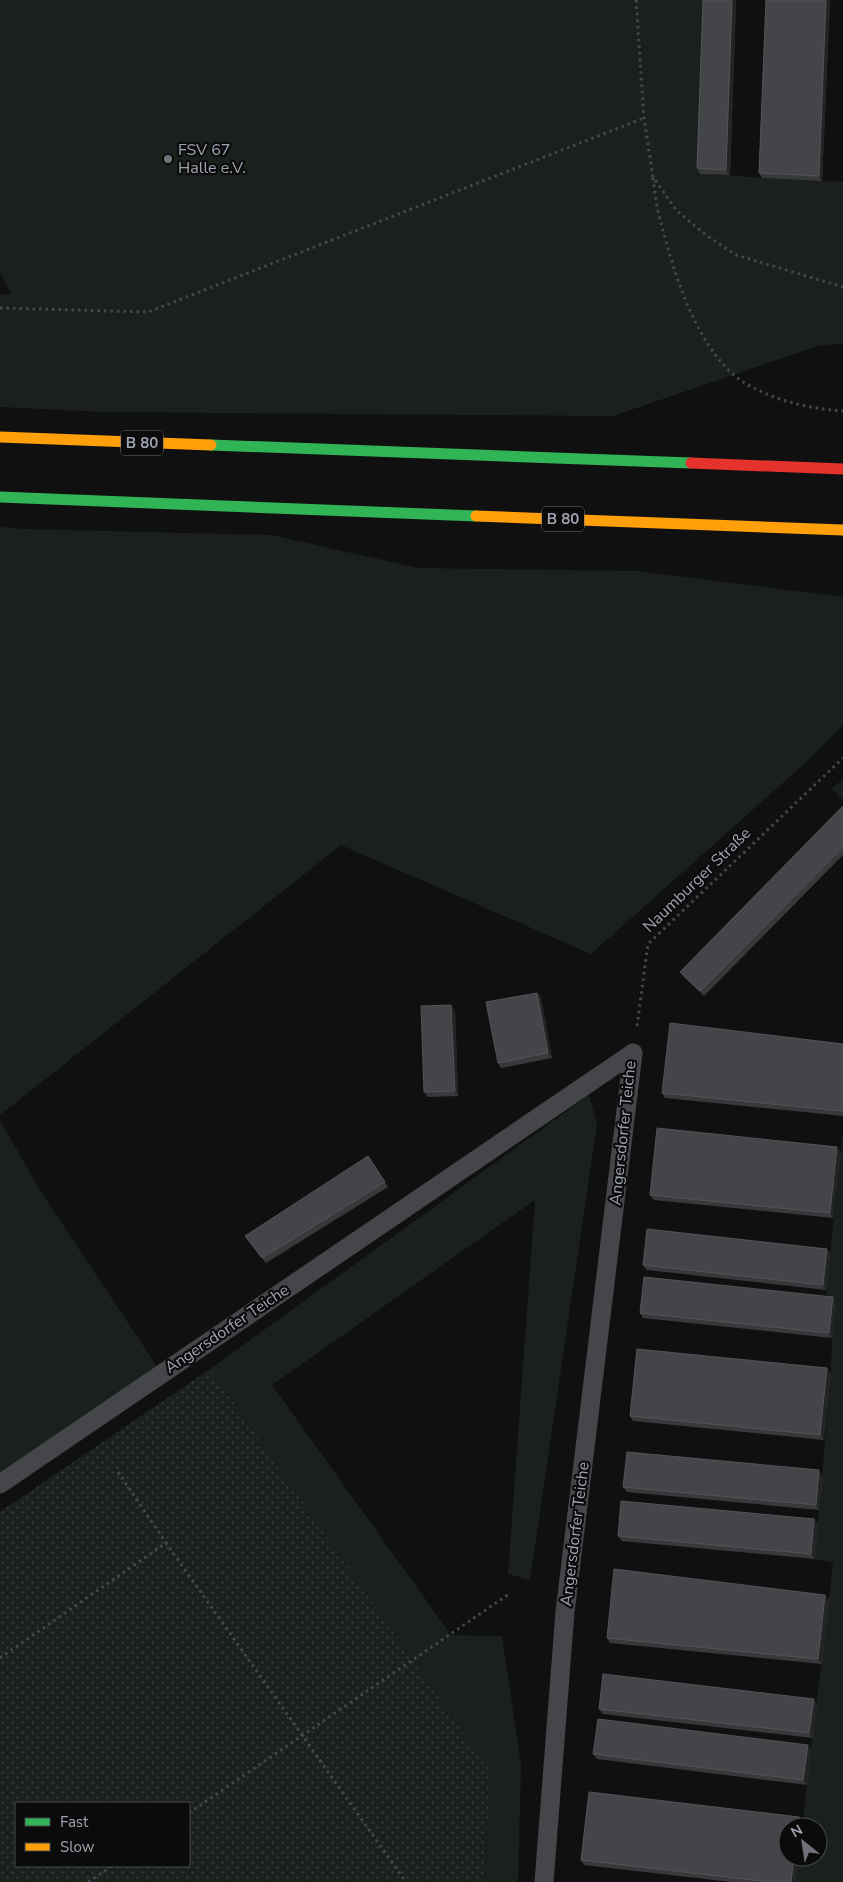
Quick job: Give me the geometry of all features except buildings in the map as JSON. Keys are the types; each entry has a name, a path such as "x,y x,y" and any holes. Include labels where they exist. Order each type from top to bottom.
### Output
{"highway":[{"name":"B 80","path":"0,437 843,469"},
{"name":"B 80","path":"0,497 843,530"}],"lane":[{"name":"Angersdorfer Teiche","path":"0,1484 633,1053"},
{"name":"Angersdorfer Teiche","path":"544,1882 565,1612 633,1053"}],"path":[{"path":"636,0 644,118 659,218 684,296 696,322 714,354 736,376 763,392 793,404 822,410 843,411"},
{"path":"0,308 148,312 644,118"},
{"path":"653,177 676,210 706,235 736,255 843,287"},
{"name":"Naumburger Straße","path":"633,1053 648,944 843,758"},
{"path":"118,1472 406,1882"},
{"path":"0,1658 166,1542"},
{"path":"190,1812 509,1594"},
{"path":"88,1882 110,1867"}],"shaded area":[{"path":"0,0 707,0 700,173 843,182 843,343 818,346 613,416 104,412 0,407 0,295 11,294 0,272"},
{"path":"0,527 271,535 418,568 637,571 843,597 843,725 803,765 591,954 341,845 0,1115"},
{"path":"843,779 843,800 832,789"},
{"path":"589,1095 597,1124 530,1580 508,1574 535,1200 272,1385 451,1635 502,1636 521,1765 518,1882 485,1882 490,1771 210,1369"},
{"path":"0,1120 41,1192 158,1368 0,1474"},
{"path":"843,1133 843,1882 795,1882 797,1867 828,1867 828,1817 803,1817 833,1563 815,1559 831,1373 832,1338 826,1290"},
{"path":"210,1369 490,1771 485,1882 0,1882 0,1512"}],"traffic: fast":[{"path":"211,445 691,463"},
{"path":"0,497 476,516"}],"traffic: slow":[{"path":"0,437 211,445"},
{"path":"476,516 843,530"}],"traffic: jam":[{"path":"691,463 843,469"}],"place":[{"name":"FSV 67 Halle e.V.","path":"168,159"}]}
